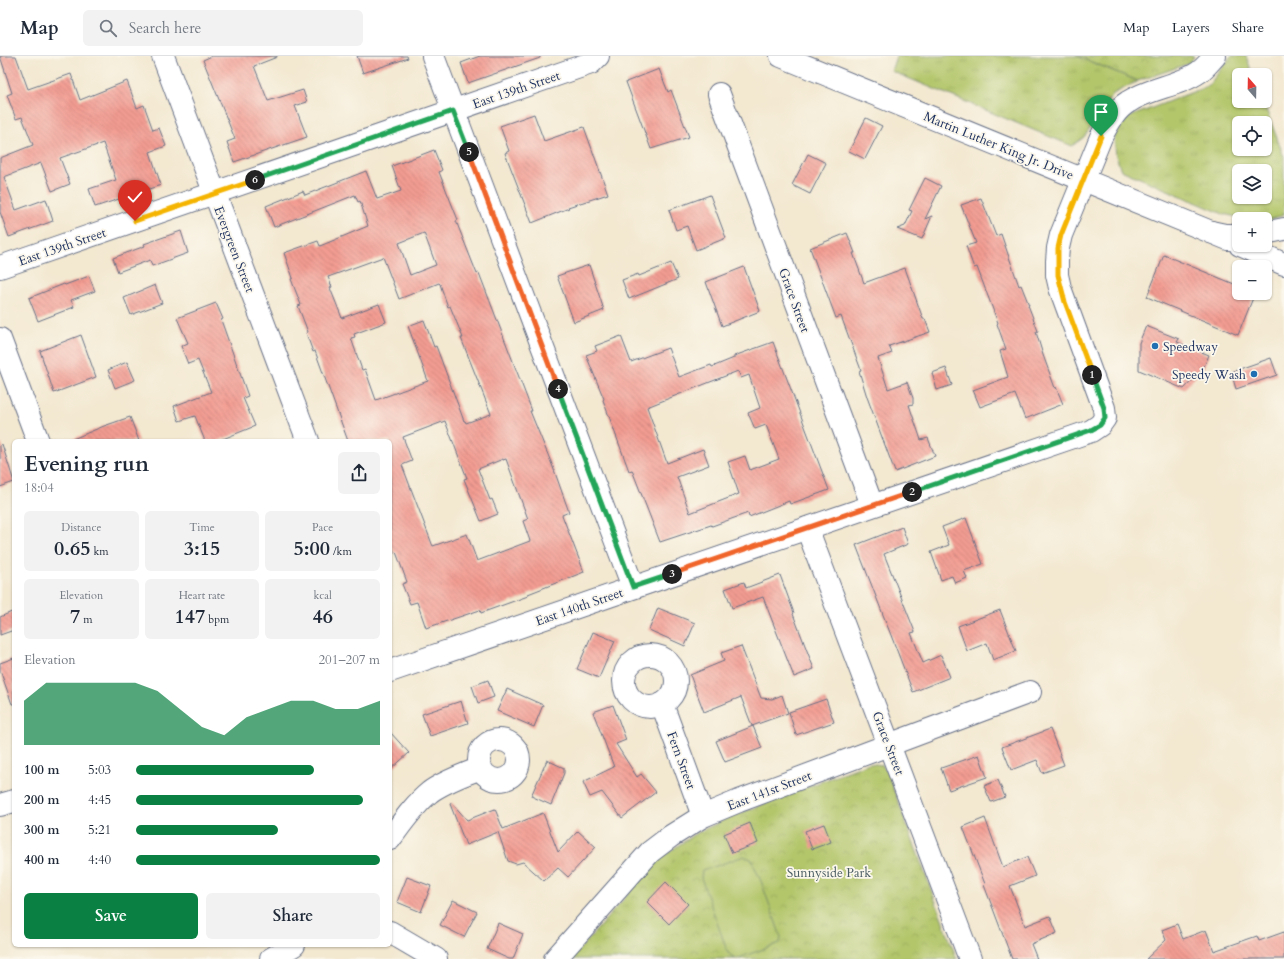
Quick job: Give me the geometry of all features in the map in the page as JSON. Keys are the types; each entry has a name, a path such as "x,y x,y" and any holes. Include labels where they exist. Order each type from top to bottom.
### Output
{"main road":[{"name":"Evergreen Street","path":"163,56 307,439"},
{"path":"433,56 633,587"},
{"name":"East 139th Street","path":"0,267 591,63 598,56"},
{"name":"Martin Luther King Jr. Drive","path":"781,56 1232,242"},
{"path":"1084,180 1108,124 1126,103 1139,96 1199,72 1215,56"},
{"name":"Grace Street","path":"719,94 872,506"},
{"name":"East 140th Street","path":"392,666 633,587 872,506 1091,430 1100,425 1105,418 1104,408 1065,302 1058,275 1058,248 1061,235 1084,180"},
{"path":"1272,232 1284,229"},
{"path":"1211,232 1232,235"},
{"name":"Martin Luther King Jr. Drive","path":"1256,252 1284,264"},
{"path":"0,339 37,439"},
{"name":"Grace Street","path":"807,528 970,959"},
{"name":"East 141st Street","path":"555,959 650,852 671,836 703,816 739,800 1030,692"},
{"name":"Fern Street","path":"662,704 703,816"},
{"path":"392,836 411,812 430,792 441,785 480,768"},
{"path":"0,805 12,802"},
{"path":"0,813 12,814"},
{"path":"392,933 436,959"},
{"path":"271,959 291,947"}],"green space":[{"path":"896,56 1077,56 1138,81 1113,94 1084,137 1072,146 891,71"},
{"path":"1077,56 1194,56 1190,63 1138,81"},
{"path":"1231,56 1246,56 1250,68 1232,68 1232,108 1266,108 1269,116 1232,116 1232,156 1272,156 1272,125 1284,157 1284,215 1272,219 1272,212 1232,212 1232,216 1223,214 1121,170 1116,156 1114,136 1129,117 1208,86"},
{"name":"Sunnyside Park","path":"869,763 882,765 886,769 957,959 571,959 659,859 693,835 728,818"},
{"path":"744,856 751,859 761,881 781,937 780,943 736,959 728,953 701,878 702,871"}],"building":[{"path":"0,56 16,56 28,89 71,74 80,100 127,81 137,108 144,105 153,130 159,128 166,146 150,152 161,185 95,207 89,189 116,180 103,143 60,158 70,184 52,191 41,163 4,177 16,210 46,199 53,221 9,237 0,212 0,158 33,145 22,117 16,119 7,95 12,93"},
{"path":"212,56 277,56 254,66 268,101 303,90 307,102 295,106 307,137 234,162 227,142 235,139 203,60"},
{"path":"357,56 407,56 408,58 363,73"},
{"path":"480,56 540,56 540,58 468,83 461,63"},
{"path":"659,69 668,92 671,90 689,137 651,149 626,82"},
{"path":"534,114 544,141 584,127 608,194 568,207 569,208 532,223 505,153 509,151 500,126"},
{"path":"866,118 882,126 865,159 849,151"},
{"path":"434,150 442,170 439,172 458,220 456,221 477,274 479,273 569,512 562,515 584,572 528,594 528,596 481,613 480,610 426,628 417,602 410,604 402,584 407,582 396,552 394,553 392,548 392,439 347,439 315,351 313,352 306,333 308,332 298,306 301,305 291,279 293,278 284,253 318,241 320,246 368,226 360,201 358,202 355,195 274,227 266,206 303,191 305,195 366,171 377,199 401,191 392,166","holes":["424,233 436,265 410,275 399,243","383,257 399,299 439,283 440,284 448,307 450,306 463,338 461,338 491,414 466,423 464,421 436,346 434,347 424,320 408,326 428,381 376,400 365,369 362,370 351,338 355,337 354,334 386,322 379,304 342,318 330,288 332,287 328,277","445,421 467,478 464,479 481,521 498,514 492,499 490,500 478,469 506,459 528,519 523,521 530,541 477,561 467,534 433,546 402,465 412,461 403,437"]},
{"path":"808,154 826,163 810,194 792,185"},
{"path":"925,178 941,186 925,219 932,216 922,239 897,229 905,226 912,211 909,210"},
{"path":"710,195 726,238 696,250 687,226 676,230 669,210"},
{"path":"981,198 996,236 1001,234 1019,286 1021,285 1029,305 1038,331 1036,332 1043,355 1055,388 1056,387 1063,404 1025,419 1015,394 980,407 973,390 1008,377 1000,351 1006,349 997,324 998,323 977,267 974,268 966,246 976,243 961,205"},
{"path":"181,231 188,253 152,266 150,260 118,272 113,258 145,246 144,244"},
{"path":"847,233 864,283 905,268 923,319 925,319 930,332 889,346 892,353 878,358 888,389 907,382 913,398 913,404 909,405 921,440 928,438 935,456 895,472 867,397 859,371 861,370 841,316 836,318 810,248"},
{"name":"Speedway","path":"1164,255 1232,283 1232,300 1252,300 1238,335 1147,297"},
{"path":"671,263 678,279 629,299 622,280 638,274 639,276"},
{"path":"589,265 604,310 574,322 557,276"},
{"path":"744,267 760,311 722,326 706,282"},
{"path":"89,276 95,291 71,300 74,307 38,321 29,298"},
{"path":"155,285 162,303 131,315 124,298"},
{"path":"216,303 223,319 221,320 248,396 243,398 255,426 223,439 204,439 195,416 179,421 174,406 211,392 198,360 188,364 181,346 188,343 177,318"},
{"path":"1146,326 1179,339 1177,342 1209,355 1203,369 1184,389 1139,370 1139,343"},
{"path":"81,335 96,377 54,393 40,351"},
{"path":"621,336 631,362 668,348 679,377 711,365 712,367 734,358 734,356 773,342 829,490 790,504 789,501 749,517 748,513 660,542 632,470 629,471 603,400 604,399 586,355 597,351 595,346","holes":["738,371 741,378 749,375 760,408 748,413 755,429 766,425 779,459 750,470 745,456 728,462 739,494 690,513 677,477 709,465 703,449 667,463 647,407"]},
{"name":"Speedy Wash","path":"1271,358 1277,375 1236,389 1231,372"},
{"path":"127,362 135,380 115,388 108,370"},
{"path":"946,368 952,385 937,390 932,373"},
{"path":"130,417 138,439 73,439"},
{"path":"2,444 12,476 12,483 0,487 0,445"},
{"path":"966,518 983,564 964,571 967,578 955,583 952,576 941,580 931,552 949,545 942,527"},
{"path":"902,527 908,544 884,554 915,632 911,633 923,663 941,655 950,677 913,692 856,545"},
{"path":"780,575 814,669 794,677 763,597 732,608 725,589 744,582 746,588"},
{"path":"658,608 695,623 685,646 649,630"},
{"path":"1000,610 1016,651 993,660 987,643 967,651 958,626"},
{"path":"12,612 12,631 0,635 0,617"},
{"path":"593,632 615,641 599,678 577,669"},
{"path":"741,646 761,698 772,699 782,695 788,713 752,726 741,697 704,712 690,675 724,661 721,653"},
{"path":"12,659 12,704 0,670 0,663"},
{"path":"488,680 494,697 478,703 472,686"},
{"path":"507,689 543,705 534,727 497,711"},
{"path":"826,699 834,722 796,735 789,712"},
{"path":"461,701 468,723 430,736 422,714"},
{"path":"613,705 626,740 616,744 637,777 641,774 656,792 622,818 602,792 590,797 583,782 614,767 593,712"},
{"path":"753,726 762,748 725,762 716,741"},
{"path":"1050,729 1064,765 1042,773 1037,760 1011,770 1002,747"},
{"path":"392,734 409,753 392,768"},
{"path":"979,755 987,777 949,790 941,768"},
{"path":"547,760 564,768 564,773 551,805 531,796"},
{"path":"998,780 1005,797 991,802 984,786"},
{"path":"452,803 467,820 495,809 503,829 543,813 558,852 578,831 596,847 568,877 558,868 544,881 523,862 516,864 508,861 498,832 466,845 450,804"},
{"path":"985,818 1003,867 1027,857 1035,876 1010,886 1025,926 1050,916 1057,933 1031,944 1037,959 1012,959 984,885 985,884 963,827"},
{"path":"750,823 758,843 732,853 724,834"},
{"path":"824,824 831,842 812,849 805,831"},
{"path":"407,877 431,886 421,912 397,902"},
{"path":"666,882 688,904 669,924 647,902"},
{"path":"453,900 477,912 464,937 440,925"},
{"path":"498,923 523,934 513,959 509,959 487,949"},
{"path":"1177,924 1183,939 1206,930 1214,951 1257,936 1259,941 1284,932 1284,959 1146,959 1166,940 1162,930"}],"place":[{"name":"Speedway","path":"1155,346"},
{"name":"Speedy Wash","path":"1254,374"}],"route":[{"path":"135,221 453,111 633,587 1091,430 1100,425 1105,418 1104,408 1060,288 1056,261 1061,235 1101,136"}]}
